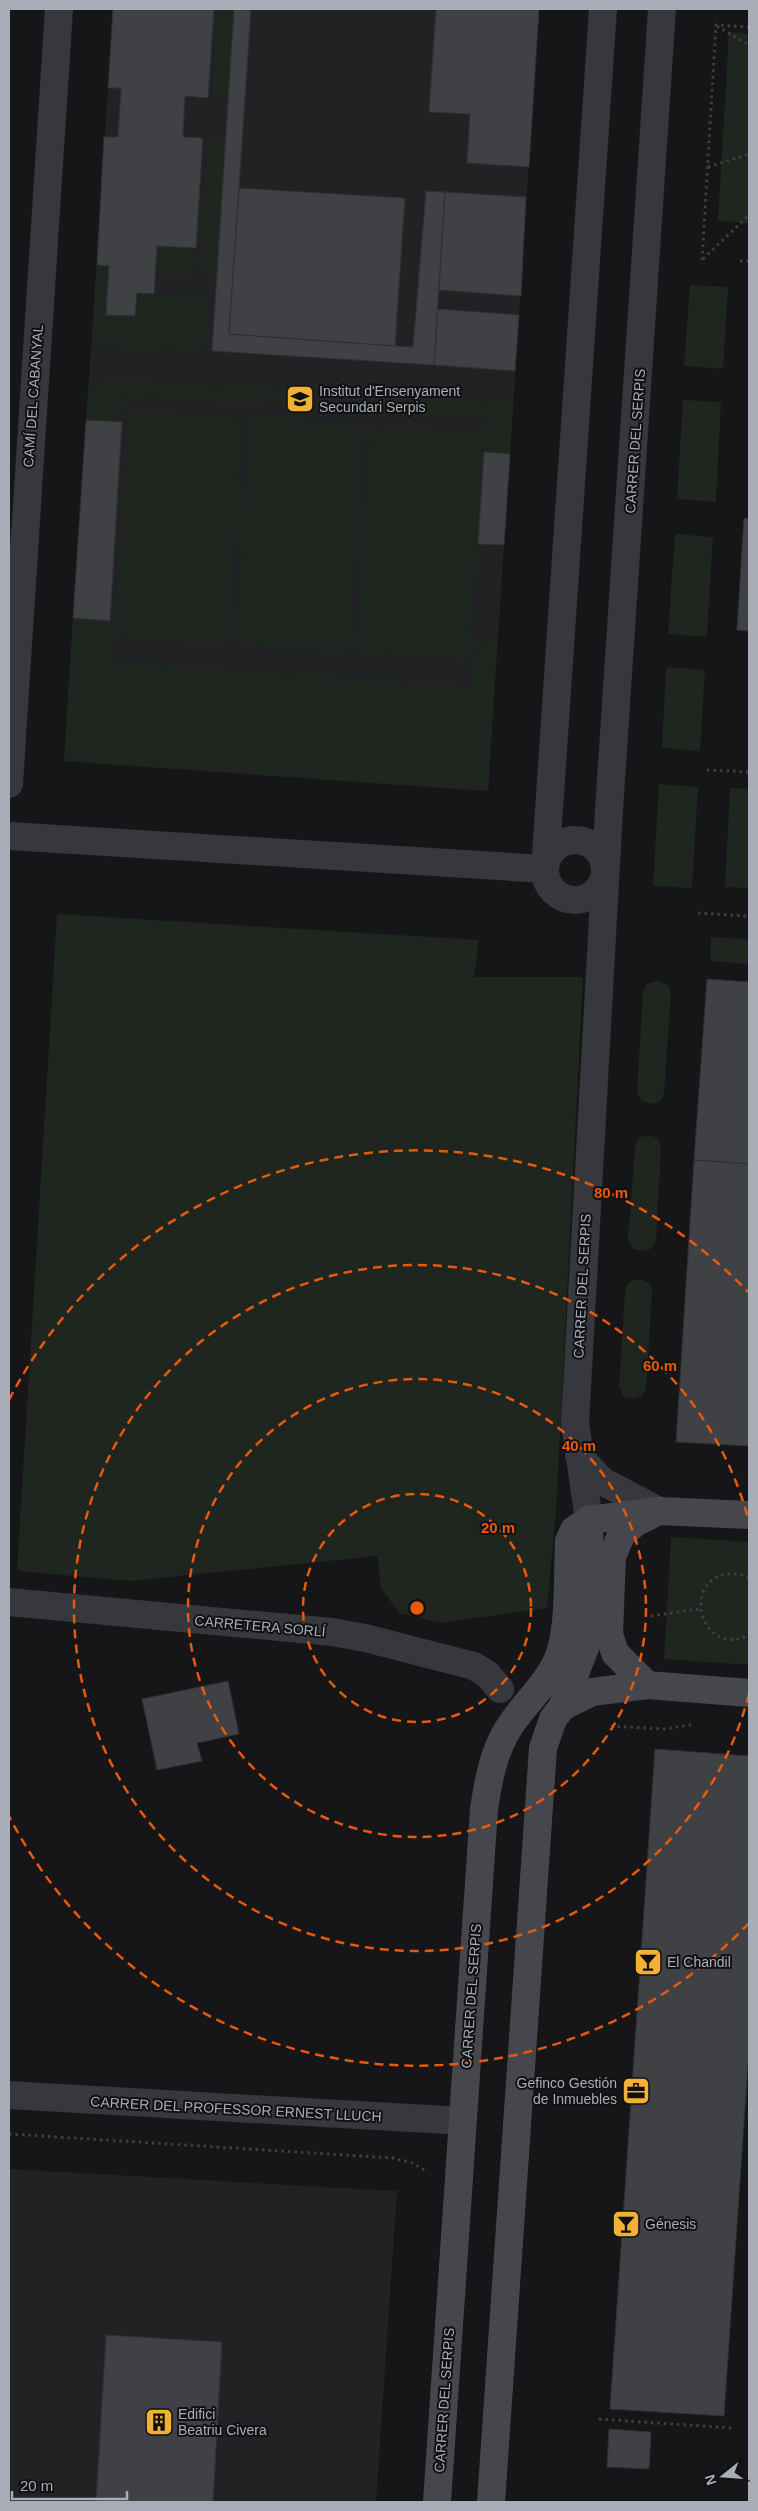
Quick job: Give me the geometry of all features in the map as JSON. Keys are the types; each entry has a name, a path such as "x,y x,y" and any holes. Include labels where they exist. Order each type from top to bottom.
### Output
{"street":[{"name":"CAMÍ DEL CABANYAL","path":"9,784 59,9"},
{"name":"CARRER DEL SERPIS","path":"545,869 547,859 558,845 577,840 586,842 594,847 604,863 605,872 596,891 579,900 568,900 551,888 546,879 545,869 603,9"},
{"name":"CARRER DEL SERPIS","path":"491,2502 543,1748 553,1719 562,1707 585,1648 590,1593 589,1520 575,1423 605,872 662,9"},
{"path":"9,836 545,869"},
{"path":"579,1456 602,1481 659,1511"},
{"path":"647,1685 616,1653 608,1634 612,1558 621,1535 635,1523 659,1511"},
{"path":"589,1520 659,1511 749,1515"},
{"name":"CARRER DEL SERPIS","path":"437,2502 484,1809 491,1768 504,1735 556,1665 562,1648 569,1541 574,1530 589,1520"},
{"name":"CARRETERA SORLÍ","path":"9,1602 356,1636 474,1666 487,1674 500,1689"},
{"path":"562,1707 592,1692 647,1685 749,1693"},
{"name":"CARRER DEL PROFESSOR ERNEST LLUCH","path":"9,2095 462,2121"}],"path":[{"path":"716,26 749,27"},
{"path":"716,26 749,46"},
{"path":"716,26 702,260 749,215"},
{"path":"708,167 749,154"},
{"path":"740,261 749,261"},
{"path":"707,770 749,772"},
{"path":"698,913 749,916"},
{"path":"749,1578 735,1573 724,1574 713,1580 706,1588 700,1609 708,1628 716,1635 726,1639 737,1639 749,1635"},
{"path":"651,1616 700,1609"},
{"path":"609,1726 664,1729 688,1725 698,1726"},
{"path":"9,2134 393,2158 412,2163 431,2172"},
{"path":"599,2419 732,2428"}],"shaded area":[{"name":"Institut d'Ensenyament Secundari Serpis","path":"113,9 539,9 488,791 64,761"},
{"path":"218,9 234,9 228,98 212,97"},
{"path":"729,32 749,34 749,223 718,221"},
{"path":"208,139 225,141 216,280 200,279"},
{"path":"157,246 196,248 194,278 155,276"},
{"path":"97,265 109,266 106,315 135,316 137,293 206,297 202,353 92,345"},
{"path":"690,285 728,287 723,369 684,366"},
{"path":"89,377 292,390 291,408 124,397 122,422 86,420"},
{"path":"316,392 513,403 510,454 484,452 486,419 315,409"},
{"path":"683,400 721,402 716,502 677,499"},
{"path":"129,410 243,418 228,646 115,638"},
{"path":"250,417 364,425 348,653 235,645"},
{"path":"370,425 484,432 469,660 356,653"},
{"path":"675,534 713,537 707,637 668,634"},
{"path":"73,618 110,621 107,661 470,686 474,641 497,642 488,791 64,761"},
{"path":"666,667 705,670 700,751 662,748"},
{"path":"659,784 698,787 692,888 653,886"},
{"path":"730,788 749,789 749,888 725,887"},
{"path":"57,914 479,940 474,977 583,977 556,1511 547,1608 440,1623 399,1613 381,1588 377,1556 130,1581 17,1571"},
{"path":"711,937 749,939 749,964 710,961"},
{"path":"658,981 668,985 671,994 664,1094 660,1102 651,1104 642,1101 637,1092 643,992 647,984"},
{"path":"649,1135 659,1139 661,1149 656,1241 651,1249 642,1251 633,1249 628,1239 635,1146 638,1138"},
{"path":"640,1279 650,1283 652,1293 646,1389 642,1396 633,1399 624,1397 619,1387 625,1291 629,1282"},
{"path":"671,1537 749,1542 749,1665 664,1659"},
{"path":"9,2169 397,2191 376,2502 9,2502"}],"building":[{"path":"113,9 214,9 208,98 185,96 183,137 203,138 196,248 157,246 154,294 137,293 135,316 106,315 109,266 97,265 104,137 118,137 121,88 108,88"},
{"path":"234,9 251,9 229,334 413,347 426,191 445,192 434,365 212,351"},
{"path":"436,9 539,9 529,167 467,163 470,114 429,112"},
{"path":"239,188 405,198 395,346 229,334"},
{"path":"445,192 526,197 521,296 439,290"},
{"path":"438,309 519,315 515,371 434,365"},
{"path":"86,420 122,422 110,621 73,618"},
{"path":"484,452 510,454 504,545 478,544"},
{"path":"744,518 749,519 749,631 737,630"},
{"path":"707,979 749,982 749,1164 694,1160"},
{"path":"694,1160 749,1164 749,1446 676,1442"},
{"path":"228,1681 239,1734 197,1743 202,1761 157,1770 142,1699"},
{"path":"655,1749 749,1756 749,2049 724,2416 610,2409"},
{"name":"Edifici Beatriu Civera","path":"106,2335 222,2342 213,2502 96,2502"},
{"path":"609,2429 651,2432 649,2469 607,2467"}],"place":[{"name":"Institut d'Ensenyament Secundari Serpis","path":"300,399"},
{"name":"El Chandil","path":"648,1962"},
{"name":"Gefinco Gestión de Inmuebles","path":"636,2091"},
{"name":"Génesis","path":"626,2224"},
{"name":"Edifici Beatriu Civera","path":"159,2422"}]}
